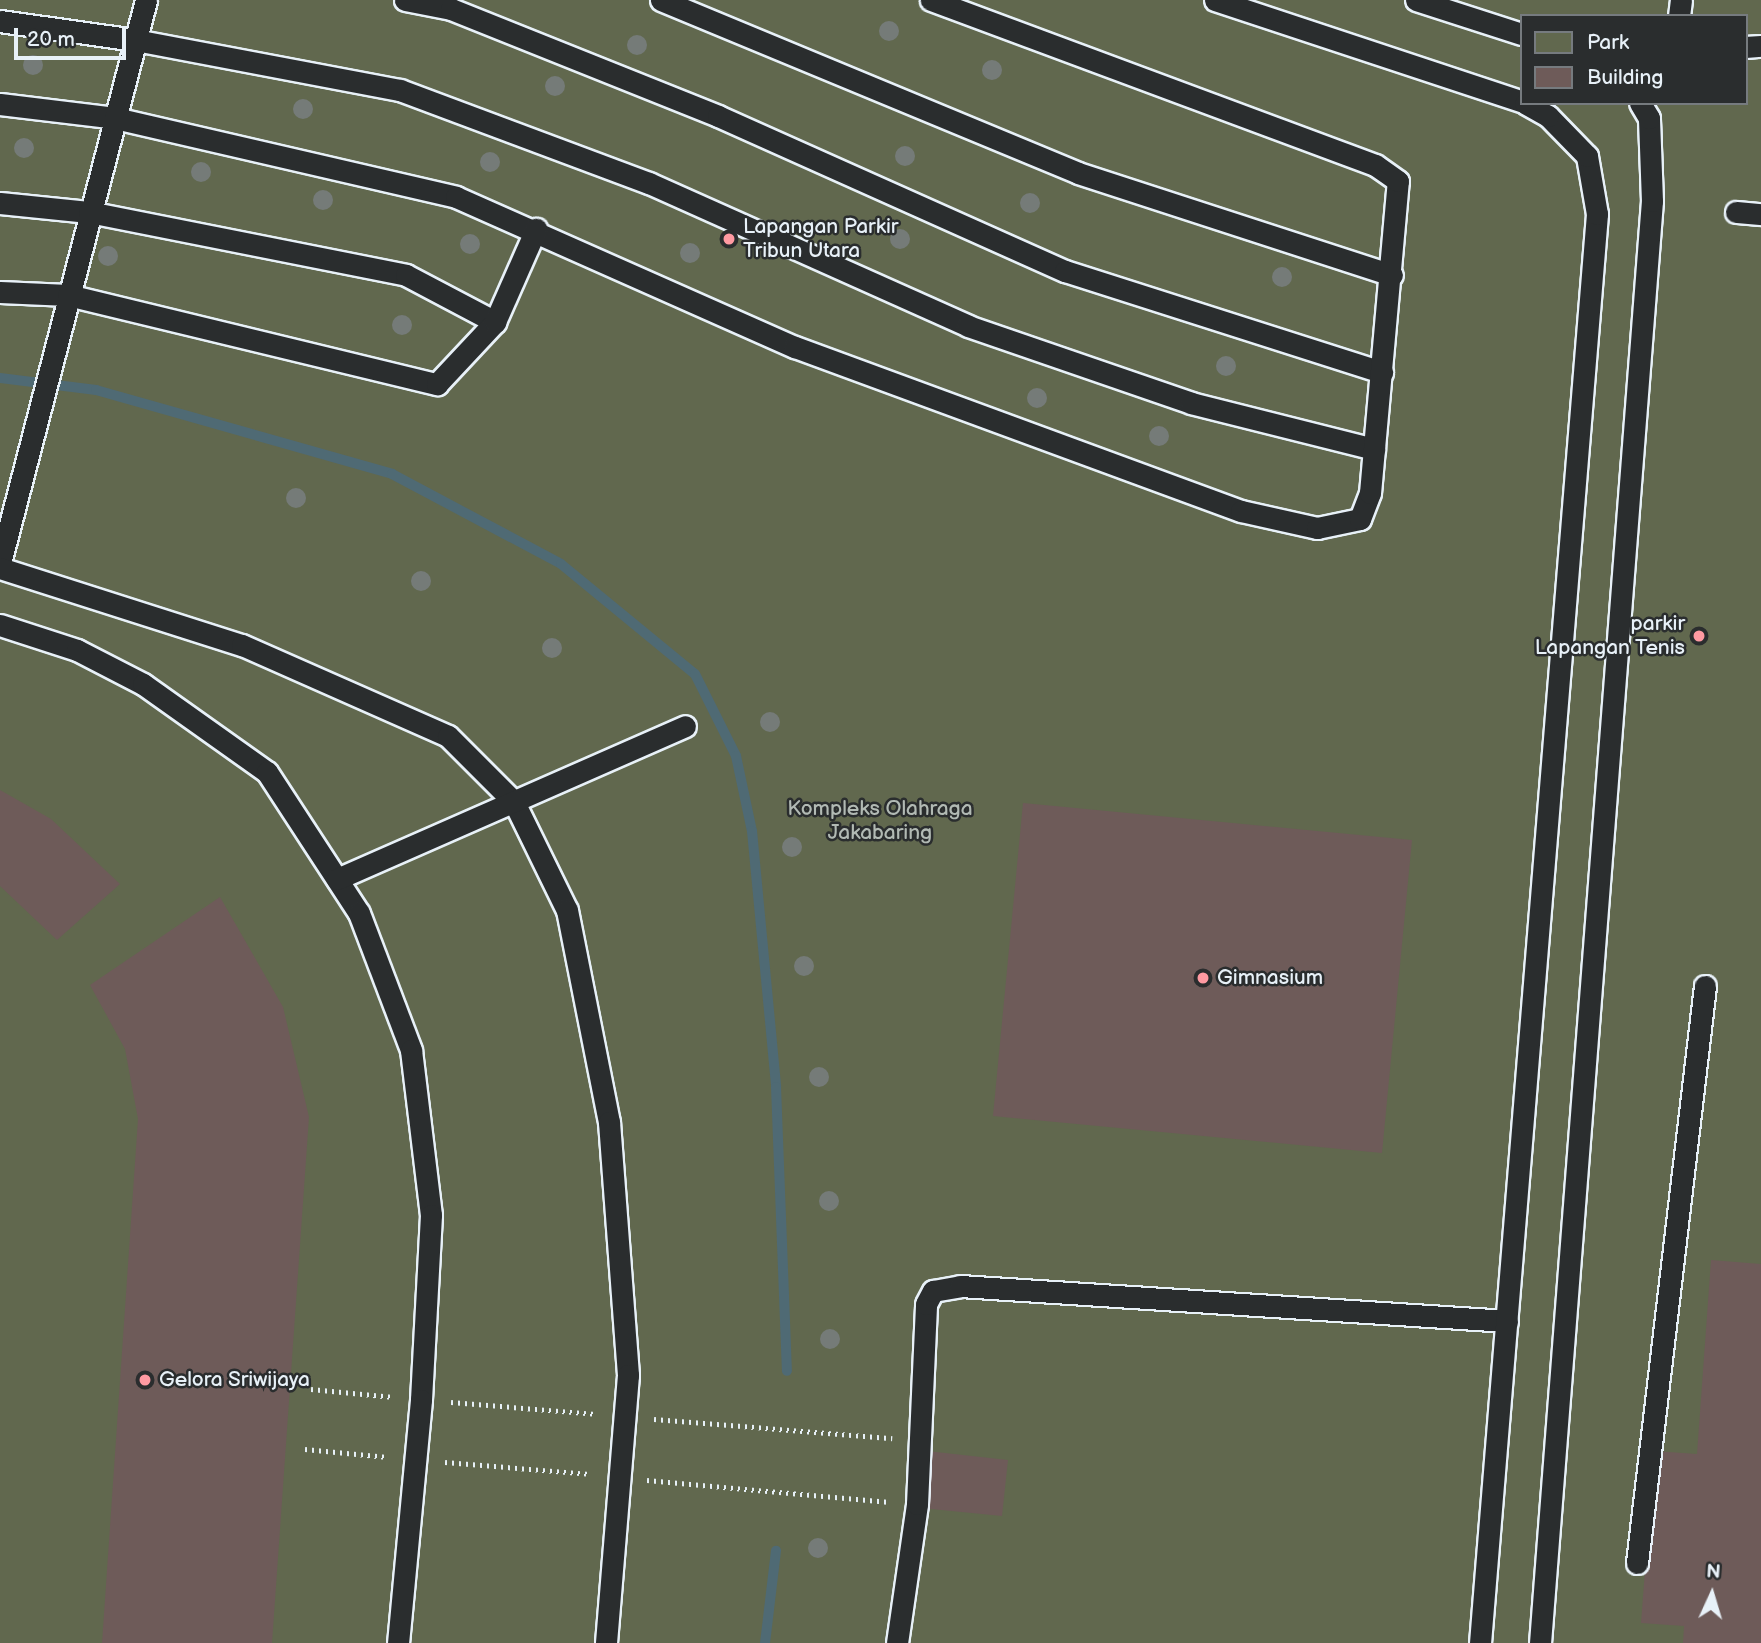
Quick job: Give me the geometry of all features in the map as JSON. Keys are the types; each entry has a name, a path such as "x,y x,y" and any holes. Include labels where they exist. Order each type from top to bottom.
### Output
{"lane":[{"path":"0,563 146,0"},
{"path":"405,0 451,9 718,116 1065,271 1382,372"},
{"path":"661,0 1078,173 1392,275"},
{"path":"0,104 115,118 456,197 536,229 795,347 1241,510 1317,528 1346,526 1360,519 1370,493 1392,275 1398,181 1375,165 931,0"},
{"path":"1215,0 1520,100"},
{"path":"1416,0 1520,34"},
{"path":"0,21 135,40 400,90 649,183 968,326 1191,403 1374,449"},
{"path":"1480,1643 1597,214 1587,156 1534,105"},
{"path":"1540,1643 1652,201 1649,118 1641,105"},
{"path":"0,203 89,212 406,275 495,322"},
{"path":"1736,212 1761,214"},
{"path":"0,292 68,295 437,384 495,322 536,229"},
{"path":"0,568 242,645 448,736 514,802 567,910 609,1122 628,1375 606,1643"},
{"path":"0,625 77,650 143,684 267,772 359,913 411,1051 431,1215 420,1412 398,1643"},
{"path":"337,879 685,726"},
{"path":"1637,1563 1705,986"},
{"path":"897,1643 917,1504 926,1304 933,1291 960,1286 1507,1321"}],"green space":[{"name":"Kompleks Olahraga Jakabaring","path":"0,0 1761,0 1761,1643 0,1643"}],"building":[{"path":"0,790 51,819 120,884 57,940 0,886"},
{"name":"Gimnasium","path":"1023,803 1412,840 1382,1153 993,1116"},
{"path":"220,897 283,1007 309,1117 272,1643 102,1643 138,1119 125,1049 90,985"},
{"path":"1711,1260 1761,1264 1761,1643 1683,1643 1684,1626 1641,1623 1654,1451 1697,1454"},
{"path":"927,1451 1008,1460 1002,1516 921,1508"}],"waterway":[{"path":"0,378 96,390 392,474 561,564 695,674 736,756 752,831 776,1087 787,1371"},
{"path":"765,1643 776,1551"}],"place":[{"name":"Lapangan Parkir Tribun Utara","path":"729,239"},
{"name":"parkir Lapangan Tenis","path":"1699,636"},
{"name":"Gimnasium","path":"1203,978"},
{"name":"Gelora Sriwijaya","path":"145,1380"}]}
